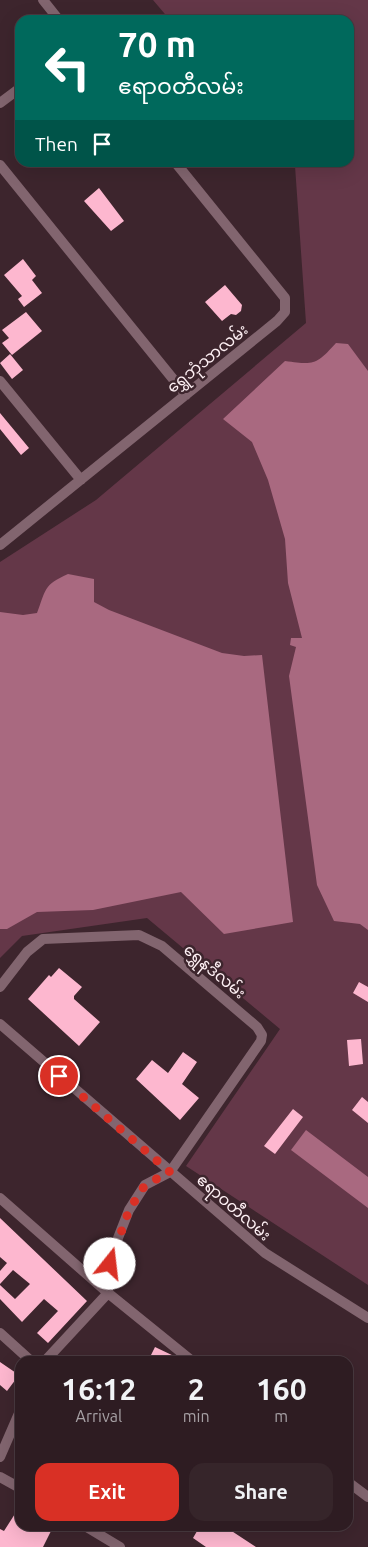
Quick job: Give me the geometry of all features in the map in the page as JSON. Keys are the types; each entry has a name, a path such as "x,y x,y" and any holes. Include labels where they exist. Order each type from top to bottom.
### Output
{"street":[{"path":"43,0 55,15"},
{"path":"0,104 15,92"},
{"path":"0,165 186,395"},
{"name":"ရွှေဘုံသာလမ်း","path":"0,545 283,316 286,302 179,167"},
{"path":"0,381 81,480"},
{"name":"ရွှေနဒီလမ်း","path":"0,987 27,952 43,939 138,935 162,946 257,1027 262,1035 261,1041 170,1172"},
{"name":"ဧရာဝတီလမ်း","path":"0,1024 265,1253 368,1318"},
{"path":"51,1356 108,1294 110,1264 129,1210 145,1185 170,1172"},
{"path":"0,1198 108,1294 186,1356"},
{"path":"0,1333 25,1356"},
{"path":"0,1457 15,1423"},
{"path":"0,1477 15,1485"},
{"path":"353,1486 368,1497"},
{"path":"93,1531 120,1547"}],"shaded area":[{"path":"153,0 368,0 368,1285 186,1166 280,1029 147,918 22,936 0,958 0,562 96,500 306,323 295,167 354,167 354,15 166,15"},
{"path":"336,343 348,344 368,371 368,930 360,924 334,921 317,885 289,676 296,647 290,645 291,638 302,638 288,583 285,539 268,480 252,442 223,419 285,361 314,362 324,356"},
{"path":"68,574 94,579 94,602 109,610 222,653 244,656 262,655 293,922 224,934 181,892 93,910 37,912 7,929 0,929 0,612 23,615 37,613 46,589"},
{"path":"306,1130 368,1177 368,1208 291,1150"}],"building":[{"path":"99,188 124,221 111,231 84,201"},
{"path":"23,259 36,276 32,280 42,293 24,307 18,299 22,296 4,275"},
{"path":"225,285 242,305 241,311 236,315 231,314 222,321 205,302"},
{"path":"26,312 42,331 12,355 2,343 9,338 2,330"},
{"path":"10,354 23,370 12,379 0,363"},
{"path":"0,413 29,448 21,455 0,429"},
{"path":"59,968 82,987 74,996 74,999 100,1022 79,1046 28,999 49,975 51,977"},
{"path":"359,982 368,987 368,1002 353,993"},
{"path":"361,1039 363,1064 349,1066 347,1040"},
{"path":"183,1052 197,1062 182,1084 199,1098 180,1120 136,1079 152,1060 168,1073"},
{"path":"362,1097 368,1102 368,1123 352,1110"},
{"path":"293,1109 303,1117 275,1154 264,1146"},
{"path":"0,1218 87,1301 48,1343 37,1333 58,1311 44,1299 22,1322 0,1299 0,1285 15,1299 30,1284 13,1270 0,1284 0,1271 7,1263 0,1257"},
{"path":"155,1347 174,1356 150,1356"},
{"path":"0,1362 15,1372 15,1380 7,1391 0,1385"},
{"path":"15,1514 15,1531 51,1531 43,1547 0,1547 0,1529 4,1531"},
{"path":"197,1531 232,1531 256,1547 206,1547 193,1538"}],"route":[{"path":"59,1076 170,1172 145,1185 129,1210 110,1264"}]}
